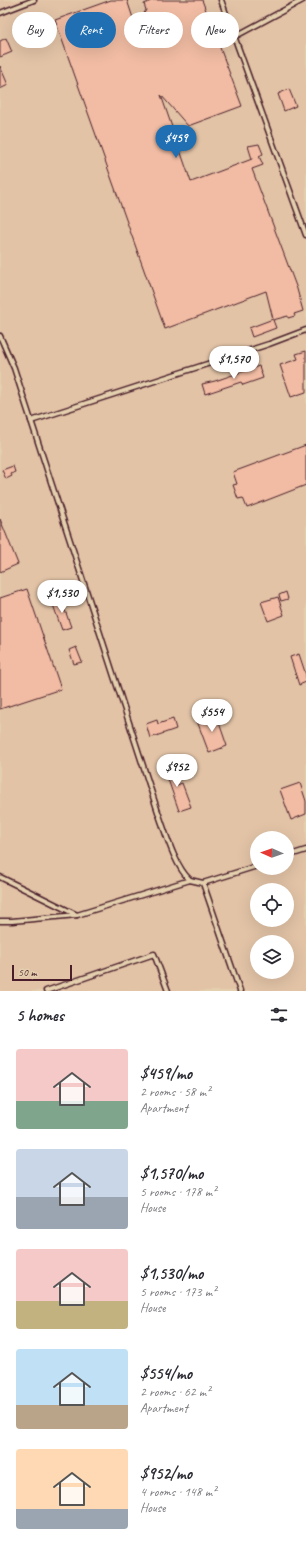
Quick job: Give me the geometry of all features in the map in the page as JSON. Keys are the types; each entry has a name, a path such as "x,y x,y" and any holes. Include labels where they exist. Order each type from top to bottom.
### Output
{"lane":[{"path":"0,13 34,0"},
{"path":"221,0 225,12"},
{"path":"239,34 303,0"},
{"path":"238,48 306,235"},
{"path":"32,421 262,347 306,330"},
{"path":"0,337 14,368 32,421 158,812 181,869 184,875 190,880 203,883 250,868"},
{"path":"294,854 306,850"},
{"path":"0,877 77,915"},
{"path":"0,921 77,915 190,880"},
{"path":"203,883 240,991"},
{"path":"46,991 154,954 157,957 168,991"}],"shaded area":[{"path":"0,0 306,0 306,991 0,991"}],"building":[{"path":"111,0 127,0 131,12 124,12 124,48 183,48 183,12 145,12 146,10 144,4 153,0 202,0 207,12 191,12 191,48 220,48 242,106 188,126 161,95 191,182 252,159 248,146 259,144 263,154 259,156 263,165 252,169 297,289 303,311 294,314 295,316 288,318 288,316 273,320 276,328 252,337 249,328 273,319 266,291 165,329 57,26 57,19 65,16 65,48 116,48 116,12 77,12"},
{"path":"6,38 12,52 0,57 0,41"},
{"path":"0,66 8,85 0,89"},
{"path":"289,89 296,106 284,111 278,94"},
{"path":"306,351 306,392 291,397 280,365 298,359 296,354"},
{"path":"259,366 263,378 243,385 241,382 205,394 202,384"},
{"path":"306,445 306,485 247,508 243,498 238,499 233,485 237,484 233,472"},
{"path":"13,466 15,472 11,474 12,476 6,479 2,470"},
{"path":"0,519 18,564 0,572"},
{"path":"27,589 61,689 0,709 0,598"},
{"path":"286,592 288,599 281,601 279,595"},
{"path":"278,597 284,615 268,621 261,602"},
{"path":"61,599 71,627 62,630 52,602"},
{"path":"76,647 82,662 74,664 69,650"},
{"path":"299,654 306,675 306,682 299,685 290,657"},
{"path":"216,714 227,746 209,753 197,721"},
{"path":"173,719 176,729 150,738 146,724 157,720 158,724"},
{"path":"168,762 170,766 175,764 178,772 172,773 177,785 182,783 191,807 179,811 163,765"},
{"path":"300,783 306,801 306,814 291,820 280,790"}]}
